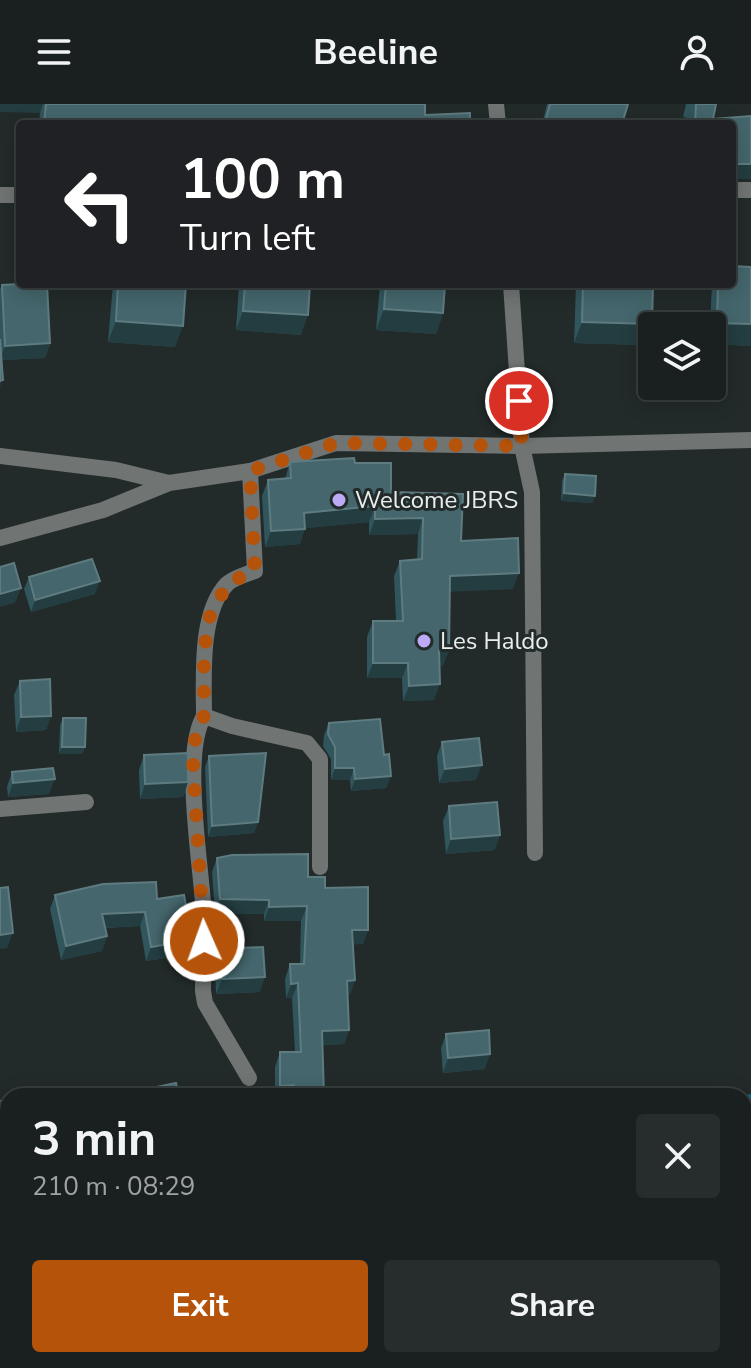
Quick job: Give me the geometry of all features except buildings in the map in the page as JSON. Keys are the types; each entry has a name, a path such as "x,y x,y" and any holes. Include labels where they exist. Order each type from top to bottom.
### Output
{"street":[{"path":"511,288 522,446 532,492 535,853"},
{"path":"0,538 103,510 169,483 250,471 336,443 522,446 751,440"},
{"path":"0,456 116,470 169,483"},
{"path":"249,1078 205,1003 204,915 193,764 196,729 204,716 204,651 210,616 228,583 255,571 250,471"},
{"path":"204,716 232,726 307,743 320,759 320,867"},
{"path":"0,809 86,802"}],"place":[{"name":"Welcome JBRS","path":"339,500"},
{"name":"Les Haldo","path":"424,641"}],"route":[{"path":"204,941 193,764 196,729 204,716 204,651 210,616 228,583 255,571 250,471 336,443 522,446 519,401"}]}
